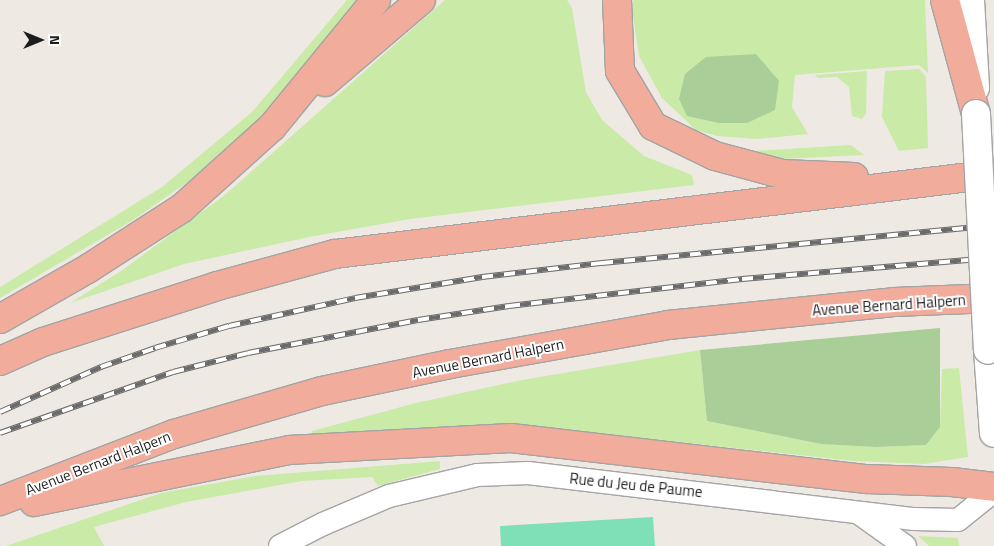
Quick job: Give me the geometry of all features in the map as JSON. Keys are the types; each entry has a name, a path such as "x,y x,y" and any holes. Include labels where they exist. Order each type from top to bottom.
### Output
{"highway":[{"path":"272,127 376,0"},
{"path":"0,319 89,268 182,208 272,127 421,0"},
{"path":"946,0 976,114"},
{"path":"615,3 620,71 653,126 714,156 782,174 928,181"},
{"path":"0,361 43,342 208,289 335,254 994,174"},
{"name":"Avenue Bernard Halpern","path":"0,501 174,434 322,391 440,366 668,325 894,302 994,298"},
{"path":"0,510 289,450 511,438 867,479 952,482 994,489"}],"street":[{"path":"970,0 994,432"},
{"name":"Rue du Jeu de Paume","path":"280,546 322,524 389,496 478,475 528,473 914,519 958,520 994,489"},
{"path":"857,512 905,546"}],"green space":[{"path":"347,0 364,0 277,103 205,170 133,220 0,298 0,287 162,187 252,112"},
{"path":"445,0 567,0 572,8 586,92 602,120 644,156 692,175 694,185 410,219 309,237 184,264 70,303 121,271 226,194"},
{"path":"633,0 925,0 928,73 919,65 795,75 792,107 808,134 757,139 717,136 696,130 662,98 639,56 632,10"},
{"path":"756,54 779,81 775,110 747,123 719,123 687,116 679,99 685,74 706,57"},
{"path":"919,69 926,77 928,148 899,151 882,117 885,71"},
{"path":"867,71 866,114 862,119 852,116 849,87 837,77 818,78 815,75"},
{"path":"851,145 864,155 780,159 748,155 753,151"},
{"path":"940,328 940,427 926,445 876,447 821,444 707,421 700,350"},
{"path":"700,350 707,421 821,444 876,447 926,445 940,427 942,369 959,368 968,457 924,464 854,461 549,428 443,430 312,441 312,431 416,403 522,380"},
{"path":"440,461 440,469 378,486 372,477 302,481 186,502 94,527 104,546 6,546 161,493 255,476"},
{"path":"653,517 655,546 501,546 500,526"},
{"path":"918,536 958,538 959,546 929,546"}],"railway":[{"path":"0,412 101,367 155,348 229,326 355,298 482,277 602,263 994,225"},
{"path":"0,433 173,372 248,353 418,320 509,306 742,279 994,258"}]}
